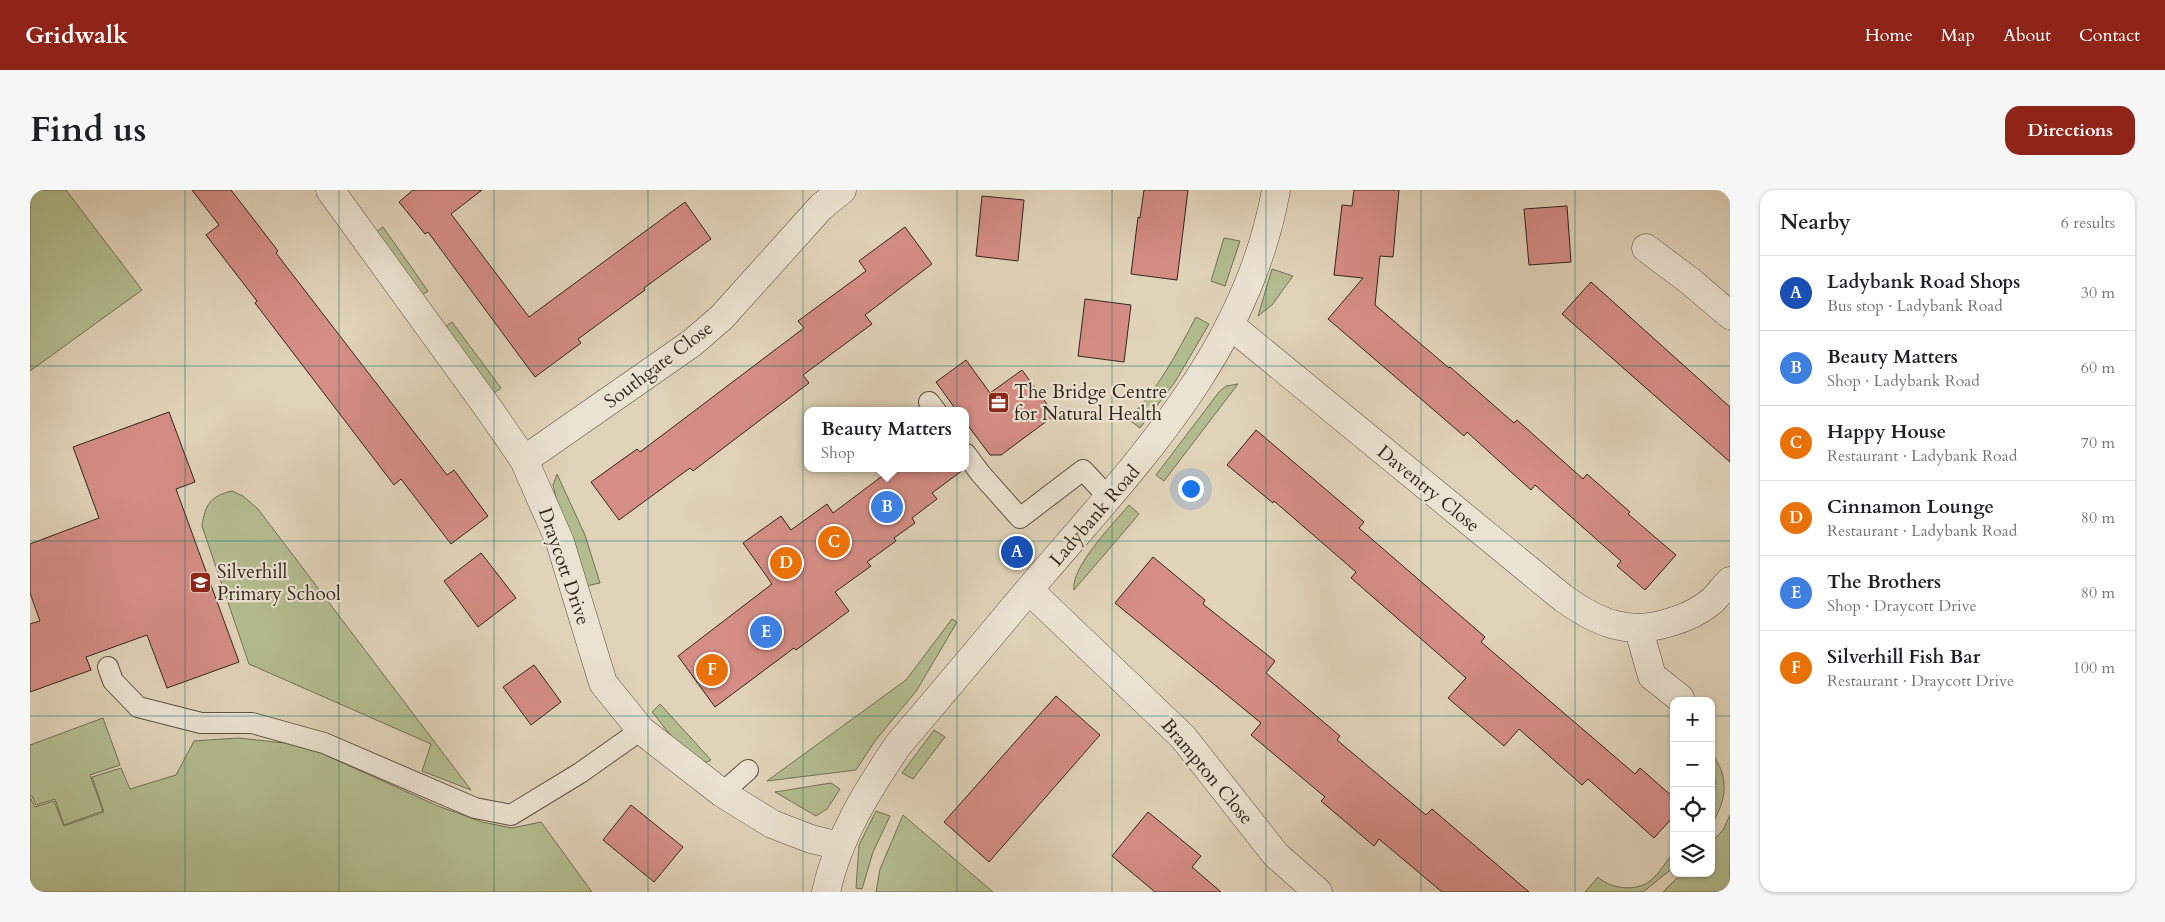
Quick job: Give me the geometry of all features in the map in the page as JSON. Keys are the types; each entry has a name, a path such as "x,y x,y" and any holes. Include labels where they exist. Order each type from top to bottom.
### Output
{"street":[{"name":"Draycott Drive","path":"330,190 492,412 524,460 560,542 603,684 641,730 722,793 772,824 811,839 840,846"},
{"name":"Southgate Close","path":"524,460 692,342 722,317 821,207 842,190"},
{"name":"Ladybank Road","path":"826,892 840,846 854,815 872,783 898,745 1149,450 1192,391 1230,325 1260,256 1276,190"},
{"path":"1646,248 1690,281 1730,315"},
{"name":"Daventry Close","path":"1230,325 1581,611 1618,626 1639,630 1660,626 1695,613 1712,601 1730,581"},
{"name":"Brampton Close","path":"1030,591 1183,737 1276,854 1318,892"},
{"path":"1639,630 1652,676 1679,697"}],"lane":[{"path":"969,458 1020,518 1083,470 1109,498"},
{"path":"108,667 113,681 128,699 138,707 200,723 252,722 324,743 475,808 511,815 580,773 641,730"},
{"path":"722,793 748,770"}],"green space":[{"path":"30,190 66,190 142,290 30,371"},
{"path":"383,227 428,291 418,298 372,235"},
{"path":"1224,238 1240,241 1225,286 1211,281"},
{"path":"1272,269 1293,276 1272,305 1258,316"},
{"path":"1196,317 1209,324 1175,382 1140,428 1128,419 1158,383"},
{"path":"452,322 501,388 491,395 442,329"},
{"path":"1238,384 1164,481 1156,475 1219,392 1226,386"},
{"path":"557,474 585,535 600,583 586,586 557,502 553,485"},
{"path":"232,491 243,496 258,509 471,790 422,771 431,744 249,664 202,526 205,512 210,502 218,496"},
{"path":"1129,505 1139,514 1074,590 1079,570 1086,558"},
{"path":"952,619 957,622 917,690 875,741 856,770 767,781 906,680"},
{"path":"660,704 711,760 707,762 699,760 676,742 652,712"},
{"path":"103,718 120,765 90,775 103,811 64,825 55,799 36,805 32,796 30,796 30,745"},
{"path":"934,730 945,737 913,779 902,773"},
{"path":"238,738 285,743 321,753 438,806 482,822 512,828 541,822 592,892 30,892 30,797 35,807 54,801 64,826 104,812 92,777 121,768 130,789 176,775 194,741"},
{"path":"1715,759 1724,780 1724,789 1723,798 1715,818 1715,790"},
{"path":"831,783 840,789 827,809 816,816 775,792"},
{"path":"876,811 890,816 873,852 862,889 856,888 859,845"},
{"path":"903,815 993,892 876,892 880,869"},
{"path":"1730,815 1730,892 1663,892 1678,877 1715,877 1715,839 1723,830"},
{"path":"1670,858 1670,870 1643,892 1585,892 1598,877 1609,884 1623,888 1638,887 1653,878"}],"building":[{"path":"192,190 231,190 278,251 276,253 447,475 454,470 488,516 451,544 401,479 394,485 255,303 257,301 206,235 219,225"},
{"path":"413,190 482,190 451,214 529,317 685,202 711,239 578,339 581,343 535,377 428,232 425,234 399,202"},
{"path":"1144,190 1188,190 1177,280 1131,274 1138,217 1140,218"},
{"path":"1354,190 1399,190 1393,257 1380,256 1375,305 1514,423 1517,420 1583,479 1587,474 1630,512 1628,514 1676,555 1645,590 1617,566 1621,561 1535,485 1531,490 1467,432 1464,436 1328,319 1363,278 1334,275 1342,205 1352,206"},
{"path":"982,196 1024,200 1018,261 976,256"},
{"path":"1567,206 1571,262 1529,265 1524,209"},
{"path":"905,227 932,264 865,315 872,324 803,375 809,383 693,471 690,468 619,520 591,482 637,449 640,452 804,328 798,321 866,271 859,261"},
{"path":"1591,282 1730,407 1730,462 1562,314"},
{"path":"1085,299 1131,305 1124,362 1078,356"},
{"name":"The Bridge Centre for Natural Health","path":"966,360 990,393 1022,370 1055,415 1001,455 990,455 969,427 969,407 954,407 936,382"},
{"name":"Silverhill Primary School","path":"169,412 195,482 176,489 239,662 167,688 147,635 86,657 91,670 30,692 30,624 40,621 30,593 30,544 99,518 73,447"},
{"path":"1256,430 1364,522 1359,528 1485,637 1481,642 1635,774 1640,768 1670,794 1670,820 1654,838 1588,779 1582,785 1519,729 1504,746 1448,698 1466,678 1351,578 1356,572 1274,501 1273,503 1227,465"},
{"path":"888,472 960,472 932,493 937,499 912,518 915,523 894,538 896,541 867,562 871,566 835,592 849,611 796,650 794,648 715,707 678,656 772,584 743,543 781,516 791,530 827,504 833,513"},
{"path":"481,553 516,598 478,627 444,581"},
{"path":"1153,557 1205,600 1203,604 1275,661 1266,673 1340,736 1337,740 1426,815 1432,809 1529,892 1442,892 1379,839 1374,846 1321,801 1325,797 1251,735 1261,723 1115,603"},
{"path":"534,665 561,702 531,725 503,687"},
{"path":"1056,696 1100,735 989,862 944,822"},
{"path":"631,805 683,847 654,882 603,840"},
{"path":"1148,812 1201,856 1192,867 1221,892 1155,892 1112,856"}],"place":[{"name":"The Bridge Centre for Natural Health","path":"998,402"},
{"name":"Beauty Matters","path":"887,507"},
{"name":"Happy House","path":"834,542"},
{"name":"Ladybank Road Shops","path":"1017,552"},
{"name":"Cinnamon Lounge","path":"786,563"},
{"name":"Silverhill Primary School","path":"201,582"},
{"name":"The Brothers","path":"766,632"},
{"name":"Silverhill Fish Bar","path":"712,670"}]}
